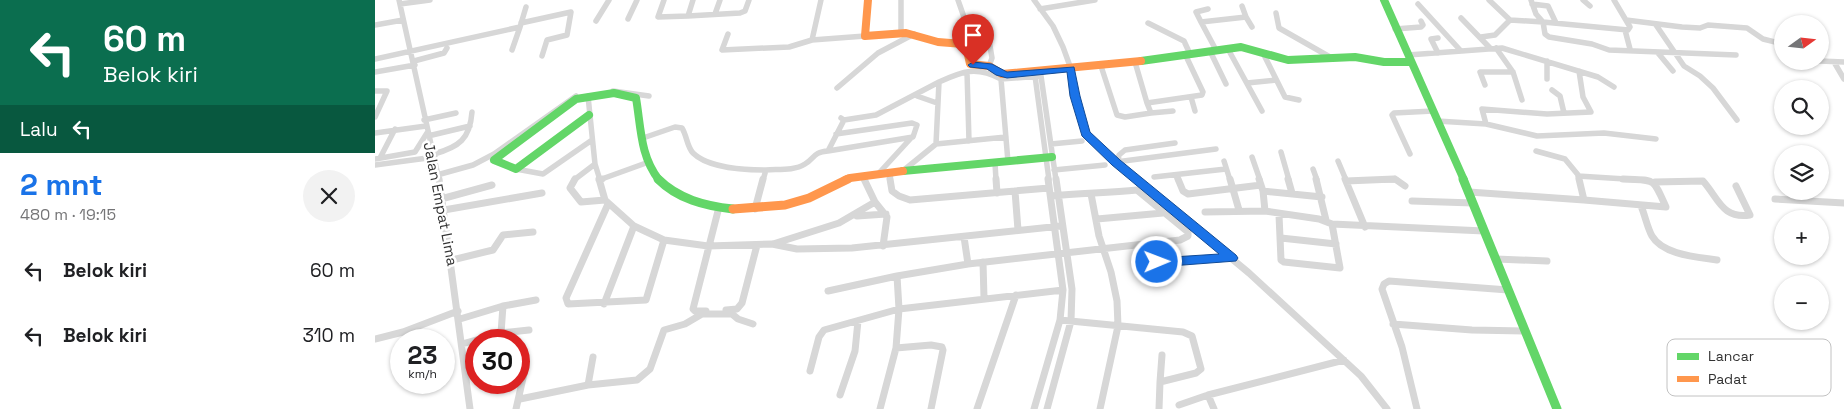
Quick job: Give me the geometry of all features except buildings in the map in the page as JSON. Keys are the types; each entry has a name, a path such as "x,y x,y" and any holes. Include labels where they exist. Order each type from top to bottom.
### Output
{"street":[{"path":"399,2 430,0"},
{"path":"596,21 609,0"},
{"path":"628,19 637,0"},
{"path":"664,0 658,17 743,12 749,0"},
{"path":"688,16 693,0"},
{"path":"715,14 720,0"},
{"path":"812,40 821,0"},
{"path":"865,36 868,0"},
{"path":"901,0 901,33"},
{"path":"958,0 966,23 989,40 992,58 989,66"},
{"path":"1034,0 1057,32 1071,69 1083,129 1091,140 1232,258 1361,376 1387,409"},
{"path":"1040,9 1095,0"},
{"path":"1384,0 1395,29 1469,192 1557,409"},
{"path":"1489,0 1510,20 1629,29 1614,0"},
{"path":"1583,0 1590,6"},
{"name":"Jalan Empat Lima","path":"399,2 414,63 444,210 452,260 465,372"},
{"path":"1532,2 1536,14 1543,22 1545,34 1549,37 1592,44 1609,50 1736,55"},
{"path":"1532,2 1548,6 1556,23"},
{"path":"1418,4 1461,51"},
{"path":"1242,6 1252,27"},
{"path":"512,50 526,7"},
{"path":"1208,9 1196,12 1226,84"},
{"path":"375,58 571,12 567,35 547,40 542,56"},
{"path":"1276,14 1279,28 1330,57"},
{"path":"1201,22 1246,17"},
{"path":"1461,18 1493,48 1513,72 1522,100"},
{"path":"375,25 403,20"},
{"path":"1481,36 1495,35 1510,20"},
{"path":"1626,20 1656,25 1695,28 1709,25 1747,28 1763,40 1774,42"},
{"path":"1395,29 1421,27 1423,25 1421,21"},
{"path":"1147,103 1202,95 1203,92 1187,54 1184,41 1148,23"},
{"path":"1656,25 1687,69 1700,76 1713,88 1737,120"},
{"path":"1625,30 1630,50"},
{"path":"728,34 721,50 792,47 812,40 901,33 913,34 938,42 963,44 970,64 989,66 999,73 1007,75 1101,66 1245,47 1288,60 1355,57 1384,62 1439,53 1493,48 1547,61 1602,78 1614,87"},
{"path":"837,88 878,53 913,34"},
{"path":"1438,38 1431,40 1431,42 1439,53"},
{"path":"375,72 414,63 443,53 447,48"},
{"path":"1228,49 1262,111"},
{"path":"1263,53 1285,97 1299,100"},
{"path":"1658,53 1673,71"},
{"path":"1547,61 1547,79"},
{"path":"1135,62 1151,113"},
{"path":"1829,62 1844,62"},
{"path":"1834,62 1844,79"},
{"path":"1101,66 1117,115 1125,117 1173,111"},
{"path":"827,151 842,119 876,115 913,94 967,72 982,70 1001,79 1038,76"},
{"path":"1486,124 1482,109 1564,113 1591,112 1583,98 1579,71"},
{"path":"967,72 969,141"},
{"path":"1485,85 1479,72 1513,72"},
{"path":"1038,76 1051,144 1049,158 1054,170 1052,193"},
{"path":"1034,409 1059,320 1063,290 1062,253 1052,193 1038,76"},
{"path":"1001,79 1008,162"},
{"path":"1247,83 1276,80"},
{"path":"935,144 939,82"},
{"path":"1552,90 1557,92 1562,99 1564,113"},
{"path":"375,91 387,91 378,106 375,117"},
{"path":"437,176 473,165 494,154 571,98 585,94 621,91 649,96"},
{"path":"592,140 543,174 516,169 494,160 571,102 589,96 619,94 636,98 646,163 662,185 684,199 719,208 755,210 806,200 846,180 879,173 1049,158"},
{"path":"589,96 589,115 595,164 607,202 634,226 664,240 708,246 772,244 857,216 886,214"},
{"path":"917,96 937,103"},
{"path":"1191,97 1195,111"},
{"path":"1410,154 1392,114 1433,111"},
{"path":"375,165 434,156 456,148 468,134 472,112"},
{"path":"375,133 425,123 455,113"},
{"path":"516,169 589,115"},
{"path":"1437,121 1486,124 1537,136 1604,133 1655,139"},
{"path":"836,134 917,125 915,136 879,173"},
{"path":"378,158 415,152 428,135 470,126"},
{"path":"643,138 675,127 682,128 693,153 699,157 730,168 767,170 804,165 813,153 912,137"},
{"path":"378,158 395,129"},
{"path":"904,170 935,144 1006,137"},
{"path":"1051,144 1082,141"},
{"path":"1117,162 1119,155 1125,150 1175,143"},
{"path":"1117,162 1216,148"},
{"path":"1536,151 1565,159 1579,176 1655,182 1703,182 1724,210 1735,215 1750,215 1736,186"},
{"path":"1281,152 1292,193"},
{"path":"1253,157 1262,188 1265,211"},
{"path":"1224,161 1239,210"},
{"path":"1338,161 1365,226"},
{"path":"599,180 646,163"},
{"path":"995,163 997,193"},
{"path":"595,164 574,180 570,188 581,202 607,202"},
{"path":"1054,170 1105,165"},
{"path":"1154,177 1226,169"},
{"path":"1313,169 1322,197 1326,220"},
{"path":"755,210 767,170"},
{"path":"828,291 897,276 968,264 1179,240 1187,237 1187,232 1137,190 1091,194 1015,192 911,200 900,197 891,191 889,184 891,172"},
{"path":"1176,175 1183,191 1188,194 1231,188 1262,188 1322,197"},
{"path":"863,176 875,202 886,214 883,246"},
{"path":"1579,176 1577,178 1585,200"},
{"path":"1346,181 1395,179 1405,186"},
{"path":"1469,192 1665,208 1655,182"},
{"path":"441,199 492,185"},
{"path":"1015,192 1018,230"},
{"path":"444,210 542,193"},
{"path":"1091,194 1117,302 1118,326 1100,409"},
{"path":"1792,200 1844,203"},
{"path":"1412,201 1473,203"},
{"path":"607,202 566,298 568,304 604,304 646,300 664,240"},
{"path":"857,216 875,202"},
{"path":"1641,206 1653,237 1658,242 1685,254 1717,260"},
{"path":"719,208 693,307 695,311 735,310 741,306 757,245"},
{"path":"1205,212 1265,211 1279,215 1326,220 1333,224 1485,231"},
{"path":"1097,219 1163,213"},
{"path":"1279,215 1282,261 1338,268 1341,266 1333,224"},
{"path":"604,304 634,226"},
{"path":"772,244 797,249 883,246 1058,226"},
{"path":"452,260 493,250 497,247 500,237 503,235 533,232"},
{"path":"965,236 968,264"},
{"path":"797,237 797,249"},
{"path":"1281,238 1336,244"},
{"path":"1047,409 1071,321 1072,289 1062,253"},
{"path":"1157,262 1232,258"},
{"path":"1496,259 1547,261"},
{"path":"983,262 984,298"},
{"path":"879,409 895,348 899,309 897,276"},
{"path":"1417,409 1402,347 1382,289 1386,282 1508,290"},
{"path":"810,371 821,333 824,330 899,309 1063,290"},
{"path":"977,409 1016,296"},
{"path":"411,329 459,315 536,300"},
{"path":"501,329 503,306"},
{"path":"519,399 588,386 637,380 650,369 664,330 685,324 698,316 732,314 738,319 753,324"},
{"path":"1059,320 1183,332 1192,336 1201,369 1196,373 1161,382"},
{"path":"840,395 855,351 858,321"},
{"path":"1393,324 1472,330 1524,331"},
{"path":"375,339 390,335"},
{"path":"895,348 931,345 942,347 943,350 931,409"},
{"path":"1159,409 1162,355"},
{"path":"588,386 593,357"},
{"path":"1179,405 1208,395 1344,360"},
{"name":"Jalan Empat Lima","path":"468,394 470,409"},
{"path":"516,409 520,394"},
{"path":"1208,395 1214,409"}],"traffic: fast":[{"path":"1384,0 1469,192 1557,409"},
{"path":"1141,61 1241,47 1288,60 1355,57 1384,62 1411,62"},
{"path":"589,115 516,169 494,160 576,99 614,93 636,98 645,156 650,169 658,180 680,196 706,205 733,209"},
{"path":"903,171 1052,157"}],"traffic: slow":[{"path":"868,0 865,36 906,33 938,42 963,44 966,46 970,64 989,66 1002,74 1141,61"},
{"path":"733,209 785,205 809,198 850,178 903,171"}],"route":[{"path":"973,65 989,66 999,73 1007,75 1071,69 1083,129 1091,140 1232,258 1191,262 1157,262"}]}
